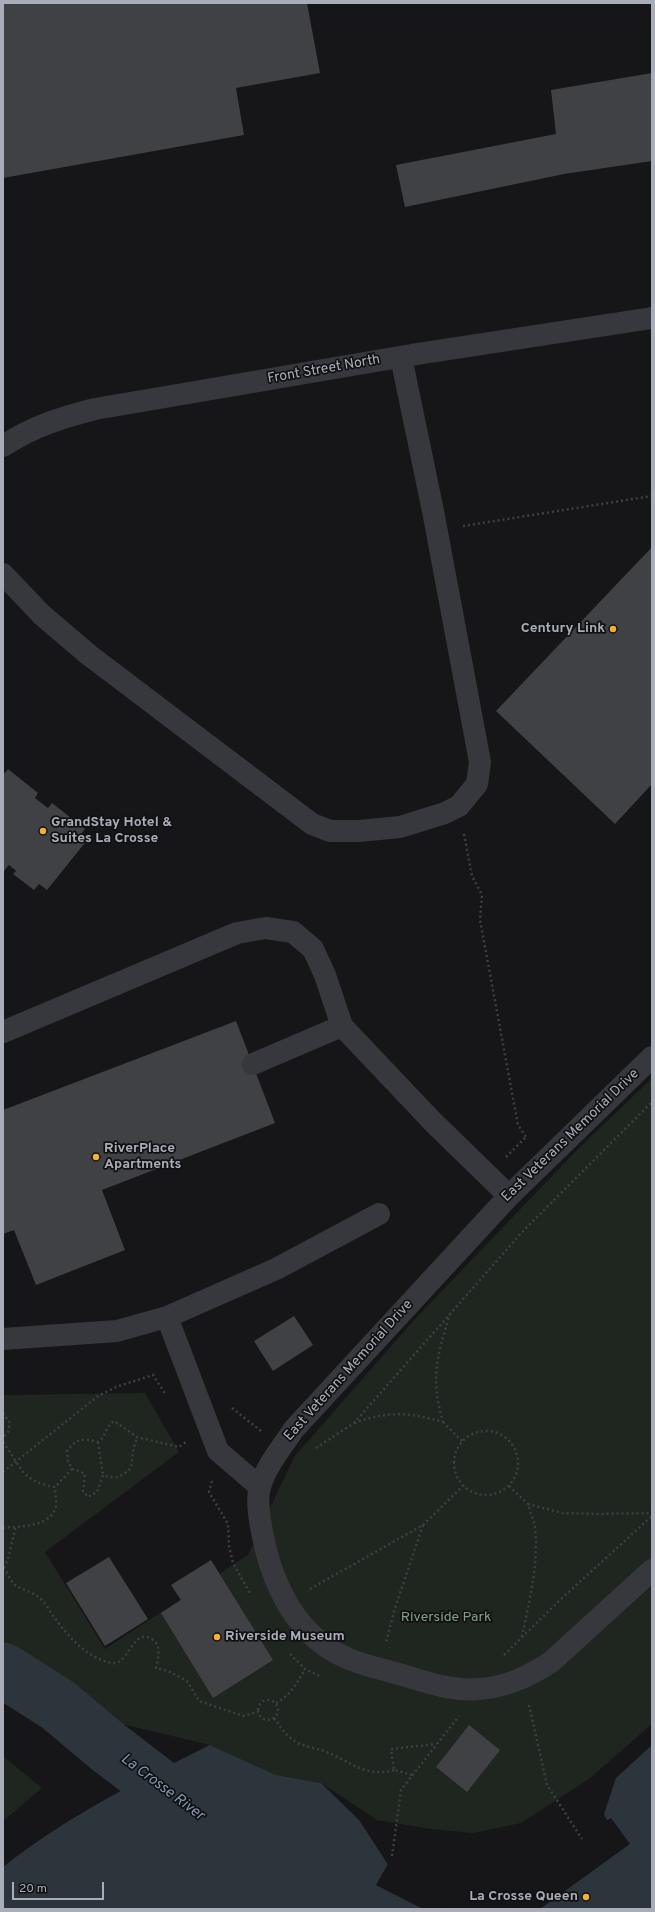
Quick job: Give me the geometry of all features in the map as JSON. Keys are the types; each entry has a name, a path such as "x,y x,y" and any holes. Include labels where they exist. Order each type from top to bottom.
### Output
{"street":[{"name":"Front Street North","path":"3,446 22,434 52,421 95,409 401,357 652,318"},
{"path":"3,574 42,615 89,655 312,824 330,831 393,828 445,813 459,806 477,784 480,762 437,530 401,357"},
{"path":"3,1032 237,933 266,928 293,932 313,949 325,975 342,1026 433,1122 509,1196"},
{"path":"253,1064 342,1026"},
{"name":"East Veterans Memorial Drive","path":"652,1057 509,1196 294,1429 269,1468 260,1487 259,1502 266,1547 278,1585 287,1602 308,1632 319,1641 350,1659 379,1669 434,1684 477,1690 516,1682 551,1662 652,1570"},
{"path":"3,1339 117,1331 167,1317 276,1270 379,1214"},
{"path":"167,1317 218,1451 260,1487"}],"path":[{"path":"437,530 652,496"},
{"path":"464,834 472,876 482,895 480,920 518,1125 526,1137"},
{"path":"354,1423 524,1230 652,1102"},
{"path":"451,1312 436,1364 436,1400 443,1422 462,1441"},
{"path":"3,1472 98,1396 116,1387 153,1375 169,1400"},
{"path":"3,1413 10,1422 8,1432 3,1437"},
{"path":"310,1451 354,1423 370,1418 393,1413 418,1415 443,1422"},
{"path":"98,1442 102,1440 108,1426 114,1421 137,1438 179,1447"},
{"path":"479,1431 490,1431 500,1434 508,1439 516,1452 518,1468 515,1478 509,1486 501,1492 491,1495 481,1495 472,1492 464,1486 454,1469 456,1449 462,1441 479,1431"},
{"path":"103,1475 110,1478 121,1476 131,1468 133,1451 137,1438"},
{"path":"86,1439 98,1442 103,1475 97,1492 88,1497 83,1491 85,1474 72,1469 68,1461 67,1451 74,1442 86,1439"},
{"path":"3,1442 24,1475 30,1479 55,1487"},
{"path":"3,1528 42,1523 51,1515 56,1507 55,1487 72,1469"},
{"path":"213,1480 209,1492 228,1524 229,1546 233,1563 251,1596"},
{"path":"287,1602 423,1525 464,1486"},
{"path":"509,1486 528,1504 562,1513 652,1515"},
{"path":"522,1637 533,1589 535,1562 535,1528 528,1504"},
{"path":"501,1658 652,1515"},
{"path":"379,1669 394,1611 423,1525"},
{"path":"16,1526 12,1540 11,1555 3,1568 15,1585 31,1591 42,1600 81,1649 109,1663 117,1663 124,1658 134,1643 147,1637 152,1639 157,1644 159,1652 156,1668 168,1671 188,1681 199,1701 243,1716 258,1712"},
{"path":"289,1652 305,1669 326,1679"},
{"path":"276,1703 286,1697 295,1688 305,1669"},
{"path":"270,1700 276,1703 279,1710 274,1718 265,1720 258,1712 259,1706 264,1701 270,1700"},
{"path":"524,1706 534,1703"},
{"path":"529,1705 547,1785 582,1838"},
{"path":"392,1856 401,1790 462,1711"},
{"path":"274,1718 287,1735 298,1743 323,1751 372,1773 381,1773 394,1770 412,1776"},
{"path":"394,1770 391,1749 436,1744"}],"green space":[{"name":"Riverside Park","path":"652,1078 652,1724 589,1779 521,1823 474,1833 430,1829 377,1820 321,1783 276,1775 210,1745 118,1723 37,1678 3,1645 3,1395 145,1393 179,1452 45,1552 105,1649 248,1555 294,1457 415,1319 576,1151"},
{"path":"3,1756 42,1788 3,1821"}],"water":[{"path":"210,1745 276,1775 321,1783 359,1820 387,1863 416,1901 448,1909 3,1909 3,1867 27,1849 77,1816 129,1786"},
{"path":"652,1745 652,1909 516,1909 618,1844 604,1814 616,1778"}],"pier":[{"path":"611,1818 630,1844 540,1909 514,1909 566,1869 616,1843 605,1821"},
{"path":"389,1862 417,1899 449,1907 450,1909 423,1909 376,1885"}],"building":[{"path":"3,3 307,3 320,73 236,88 244,135 3,178"},
{"path":"652,73 652,161 564,174 405,207 396,165 556,134 551,90"},
{"name":"Century Link","path":"652,547 652,784 615,824 496,711"},
{"name":"GrandStay Hotel & Suites La Crosse","path":"8,769 38,793 35,798 48,808 52,803 85,829 81,834 88,839 47,890 39,884 34,890 13,874 16,871 9,865 3,872 3,772 5,773"},
{"name":"RiverPlace Apartments","path":"236,1021 275,1123 102,1190 125,1250 36,1285 14,1230 3,1234 3,1110"},
{"path":"294,1316 313,1345 273,1371 254,1341"},
{"path":"109,1557 148,1619 105,1646 66,1583"},
{"name":"Riverside Museum","path":"211,1560 273,1660 213,1698 161,1613 181,1600 171,1585"},
{"path":"469,1725 500,1750 467,1792 436,1767"}],"waterway":[{"name":"La Crosse River","path":"3,1670 58,1705 108,1747 320,1909"}],"place":[{"name":"Century Link","path":"613,629"},
{"name":"GrandStay Hotel & Suites La Crosse","path":"43,831"},
{"name":"RiverPlace Apartments","path":"96,1157"},
{"name":"Riverside Museum","path":"217,1637"},
{"name":"La Crosse Queen","path":"586,1897"}]}
